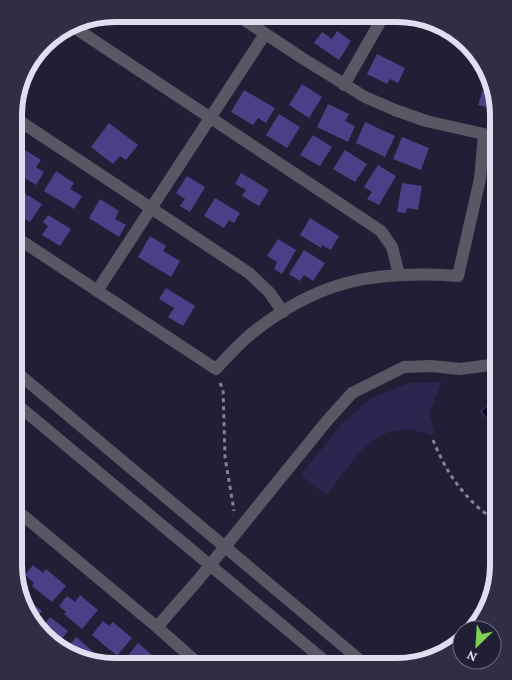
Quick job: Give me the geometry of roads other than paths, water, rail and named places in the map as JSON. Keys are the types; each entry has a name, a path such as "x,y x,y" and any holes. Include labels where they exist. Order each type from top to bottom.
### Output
{"street":[{"path":"344,85 380,22"},
{"path":"22,241 216,369 250,335 283,312 319,292 339,285 378,276 428,274 458,276 480,179 484,134 426,121 395,110 344,85 248,23"},
{"path":"79,31 381,232 392,247 398,274"},
{"path":"98,291 265,34"},
{"path":"22,123 249,273 269,292 283,312"},
{"path":"157,627 352,393 404,368 431,366 460,370 489,364"},
{"path":"22,377 358,658"},
{"path":"22,409 320,658"},
{"path":"22,515 192,658"}]}
